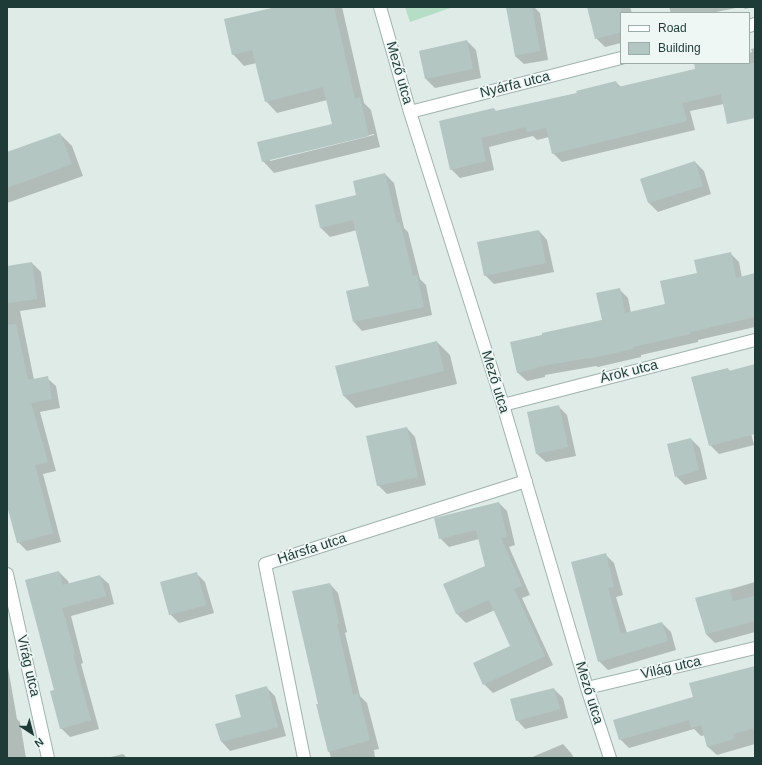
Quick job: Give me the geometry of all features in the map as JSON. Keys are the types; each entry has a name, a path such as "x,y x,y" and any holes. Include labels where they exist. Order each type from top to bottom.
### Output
{"street":[{"name":"Mező utca","path":"380,7 410,112 503,405 587,688 610,758"},
{"name":"Nyárfa utca","path":"410,112 620,58"},
{"name":"Árok utca","path":"503,405 755,340"},
{"name":"Hársfa utca","path":"304,758 265,564 526,481"},
{"name":"Virág utca","path":"7,574 48,758"},
{"name":"Világ utca","path":"587,688 755,648"}],"green space":[{"path":"405,7 453,7 410,22"}],"building":[{"path":"276,7 334,7 355,99 360,97 369,136 262,162 257,142 332,124 323,87 265,102 252,50 232,55 224,19"},
{"path":"506,7 532,7 540,51 515,56"},
{"path":"587,7 621,7 620,32 595,39"},
{"path":"467,40 473,69 425,79 419,51"},
{"path":"755,63 755,118 727,124 721,94 682,103 687,121 552,154 546,128 527,132 526,127 481,138 486,161 450,170 439,121 494,108 495,111 577,93 576,91 616,81 618,87 695,69 694,64"},
{"path":"60,133 72,164 7,188 7,152"},
{"path":"695,161 703,186 648,203 640,179"},
{"path":"385,173 397,223 400,222 413,276 417,275 424,307 353,322 346,291 369,286 353,220 320,228 315,205 356,195 353,181"},
{"path":"539,230 546,263 484,276 477,242"},
{"path":"731,252 736,278 755,273 755,317 690,332 690,334 633,347 633,349 588,359 537,367 517,373 510,342 542,335 542,333 602,320 596,293 620,288 625,313 665,304 660,281 697,273 694,260"},
{"path":"32,262 37,299 7,303 7,266"},
{"path":"16,324 28,380 48,376 52,399 31,403 48,462 35,465 53,533 17,543 7,506 7,325"},
{"path":"437,341 444,371 343,396 335,366"},
{"path":"755,364 755,434 709,446 691,377 728,368 729,371"},
{"path":"559,405 568,447 536,454 527,412"},
{"path":"407,427 418,477 377,486 366,436"},
{"path":"691,438 699,470 675,477 667,444"},
{"path":"499,502 507,537 501,538 522,586 514,589 545,656 483,685 473,663 510,646 489,600 456,614 443,584 485,566 476,530 439,539 434,518"},
{"path":"606,553 614,587 608,588 621,634 662,622 668,641 598,662 571,562"},
{"path":"59,571 63,585 100,575 106,596 62,608 91,720 60,729 50,691 54,690 25,580"},
{"path":"197,572 206,605 169,615 160,582"},
{"path":"330,583 339,624 337,624 353,695 358,693 370,740 328,752 316,704 318,704 292,591"},
{"path":"729,589 733,601 755,596 755,621 706,634 695,598"},
{"path":"755,666 755,728 733,734 734,739 707,747 701,725 691,728 689,720 619,740 613,720 693,697 689,683"},
{"path":"267,686 278,727 221,742 215,724 241,717 235,695"},
{"path":"554,688 560,709 516,721 510,699"}]}
